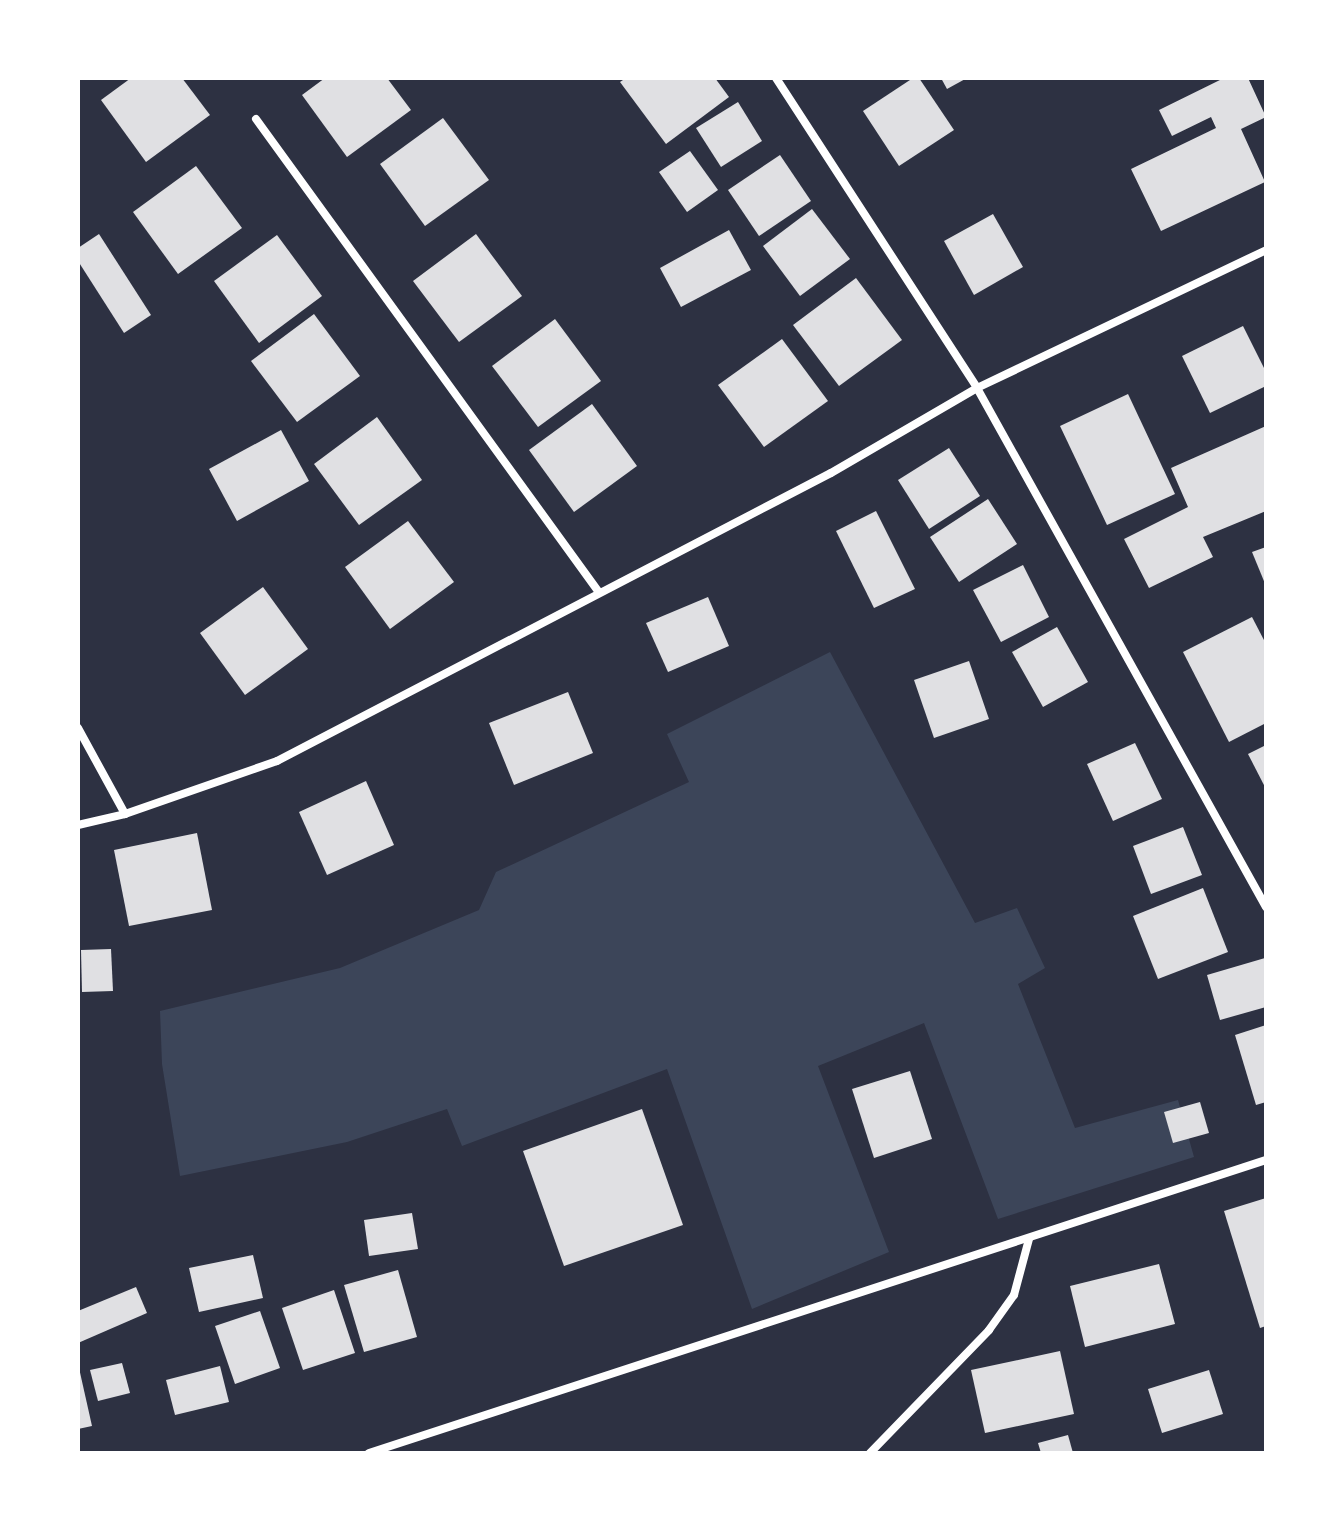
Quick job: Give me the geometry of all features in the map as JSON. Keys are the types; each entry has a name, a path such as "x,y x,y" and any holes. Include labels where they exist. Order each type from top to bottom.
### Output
{"street":[{"path":"776,78 977,388 1266,907"},
{"path":"256,119 598,591"},
{"path":"78,825 125,814 277,761 509,644 598,591 831,473 977,388 1266,250"},
{"path":"78,728 125,814"},
{"path":"369,1453 1266,1160"},
{"path":"870,1453 989,1330 1014,1295 1029,1239"}],"shaded area":[{"path":"830,652 975,923 1017,908 1045,968 1018,984 1075,1128 1178,1100 1194,1157 998,1219 924,1023 818,1066 889,1252 752,1309 667,1069 462,1146 447,1109 347,1142 180,1176 162,1064 160,1011 340,968 479,910 496,872 689,782 667,734"}],"building":[{"path":"131,78 182,78 210,115 146,162 101,100"},
{"path":"325,78 387,78 411,110 347,157 302,95"},
{"path":"626,78 715,78 729,97 666,144 620,82"},
{"path":"913,78 919,78 954,130 899,166 863,111"},
{"path":"941,78 967,78 947,89"},
{"path":"1224,78 1248,78 1266,117 1241,129 1265,182 1161,231 1131,169 1216,128 1211,117 1172,136 1159,110"},
{"path":"738,102 762,141 721,167 696,128"},
{"path":"443,118 489,180 425,226 380,164"},
{"path":"690,151 718,190 687,212 659,172"},
{"path":"780,155 811,201 759,236 728,190"},
{"path":"196,166 242,228 178,274 133,212"},
{"path":"812,209 850,259 800,296 763,246"},
{"path":"993,214 1023,267 974,295 944,241"},
{"path":"729,230 751,270 681,307 660,268"},
{"path":"99,234 151,315 124,333 78,261 78,248"},
{"path":"476,234 522,296 459,342 413,281"},
{"path":"277,235 322,296 259,343 214,281"},
{"path":"856,278 902,340 839,386 793,325"},
{"path":"314,314 360,376 297,422 251,361"},
{"path":"555,319 601,381 538,427 492,366"},
{"path":"1243,326 1266,372 1266,386 1210,413 1182,356"},
{"path":"782,339 828,401 764,447 718,385"},
{"path":"1128,394 1175,494 1107,525 1060,426"},
{"path":"592,404 637,466 574,512 529,450"},
{"path":"377,417 422,480 359,525 314,464"},
{"path":"1266,426 1266,511 1203,537 1213,557 1149,588 1124,539 1188,507 1171,468"},
{"path":"281,430 309,481 237,521 209,469"},
{"path":"949,448 980,496 929,529 898,480"},
{"path":"988,499 1017,544 959,582 930,537"},
{"path":"876,511 915,589 874,608 836,531"},
{"path":"408,521 454,582 390,629 345,567"},
{"path":"1266,547 1266,586 1252,552"},
{"path":"1023,565 1049,617 1001,642 973,590"},
{"path":"263,587 308,649 245,695 200,633"},
{"path":"708,597 729,646 668,672 646,623"},
{"path":"1252,617 1266,644 1266,723 1229,742 1183,652"},
{"path":"1057,627 1088,682 1043,707 1012,652"},
{"path":"969,661 989,719 934,738 914,680"},
{"path":"568,692 593,753 514,785 489,723"},
{"path":"1135,743 1162,799 1113,821 1087,764"},
{"path":"1266,745 1266,789 1248,754"},
{"path":"366,781 394,845 327,875 299,812"},
{"path":"1183,827 1202,875 1151,894 1133,846"},
{"path":"197,833 212,910 129,926 114,850"},
{"path":"1203,888 1228,952 1158,979 1133,916"},
{"path":"111,949 113,991 82,992 81,950"},
{"path":"1265,958 1266,1007 1220,1020 1207,975"},
{"path":"1266,1025 1266,1102 1256,1105 1235,1035"},
{"path":"910,1071 932,1139 874,1158 852,1089"},
{"path":"1200,1102 1209,1133 1173,1143 1164,1112"},
{"path":"642,1109 683,1225 564,1266 523,1151"},
{"path":"1266,1198 1266,1326 1260,1328 1224,1211"},
{"path":"412,1213 418,1249 369,1256 364,1220"},
{"path":"253,1255 263,1298 199,1312 189,1268"},
{"path":"1159,1264 1175,1324 1085,1347 1070,1286"},
{"path":"398,1270 417,1337 364,1352 344,1285"},
{"path":"136,1287 147,1313 78,1343 78,1311"},
{"path":"334,1290 355,1353 303,1370 282,1308"},
{"path":"260,1311 280,1368 235,1384 215,1326"},
{"path":"1060,1351 1074,1414 985,1433 971,1370"},
{"path":"122,1363 130,1393 98,1401 90,1370"},
{"path":"220,1366 229,1402 175,1415 166,1380"},
{"path":"78,1369 92,1426 78,1429"},
{"path":"1209,1370 1223,1414 1162,1433 1148,1389"},
{"path":"1068,1435 1073,1453 1041,1453 1038,1443"}]}
